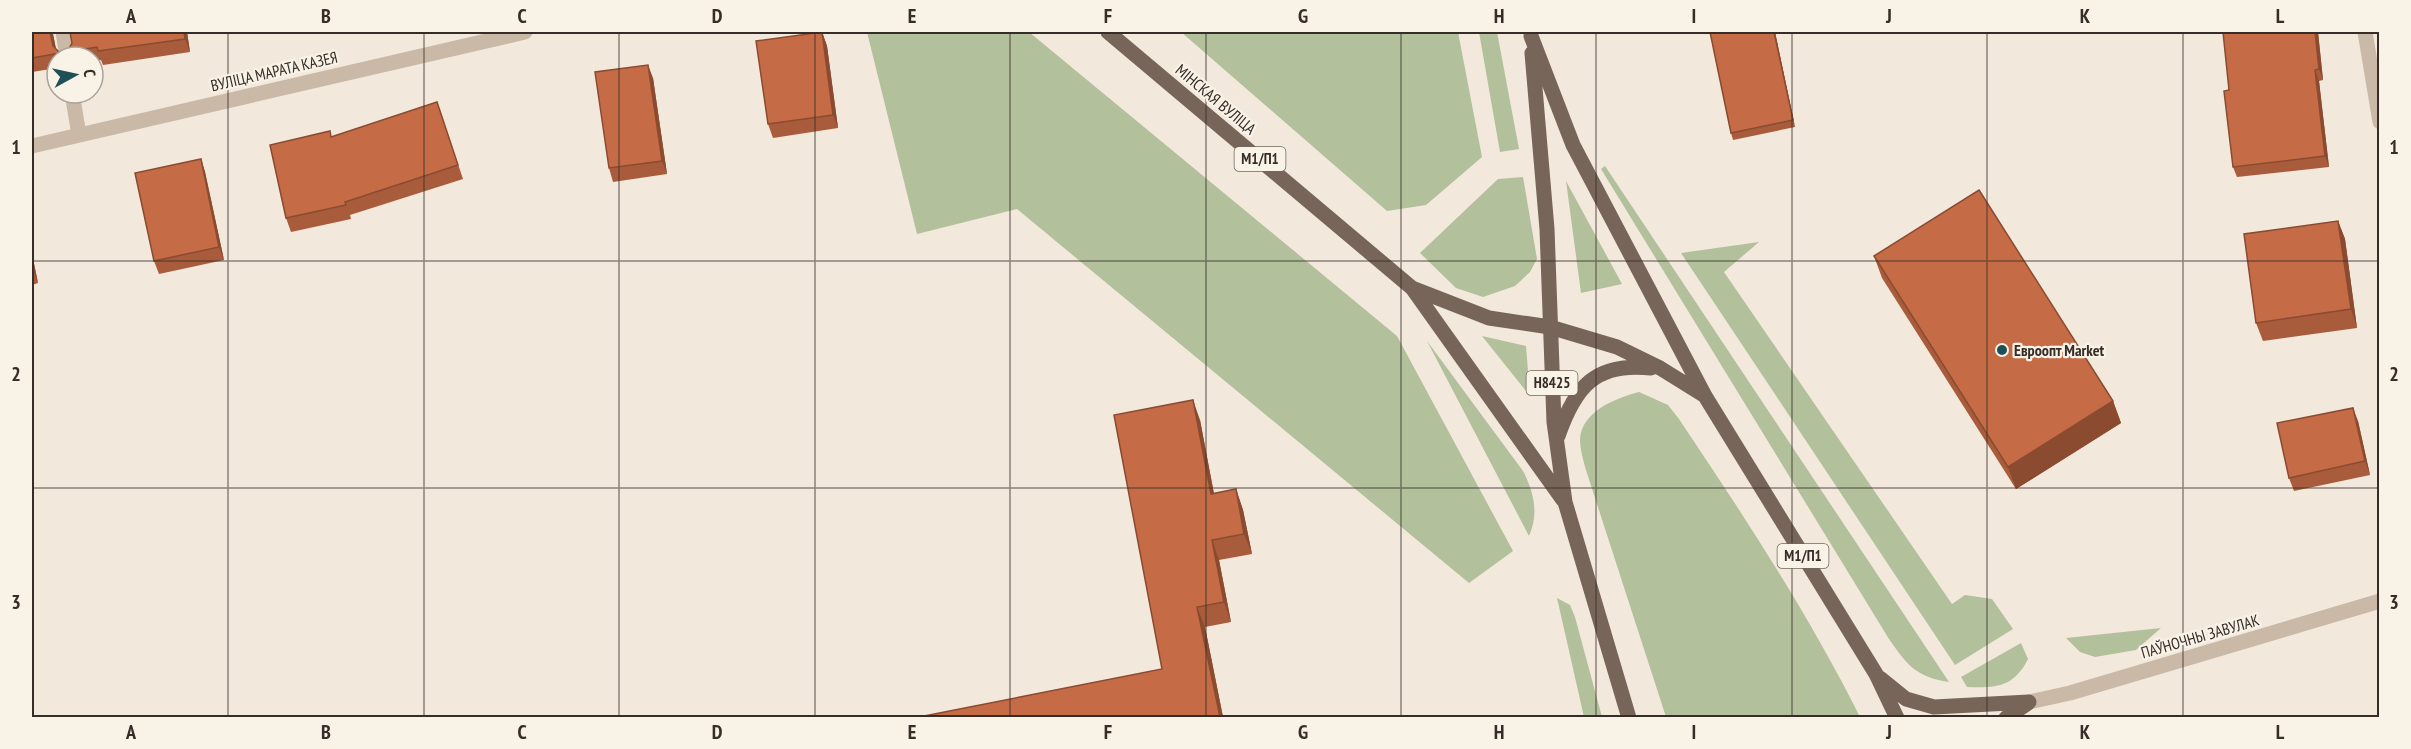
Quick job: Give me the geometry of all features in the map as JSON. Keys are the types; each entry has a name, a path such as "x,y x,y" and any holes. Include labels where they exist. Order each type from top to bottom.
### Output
{"main road":[{"name":"МІНСКАЯ ВУЛІЦА","path":"1108,32 1412,288"},
{"name":"Н8425","path":"1530,34 1547,229 1556,440"},
{"name":"Н8425","path":"1530,34 1573,145 1705,396"},
{"name":"М1/П1","path":"1412,288 1489,318 1550,327 1617,347 1660,368 1705,396 1876,674 1897,717"},
{"name":"М1/П1","path":"1412,288 1565,502 1629,717"},
{"path":"1565,502 1556,440 1565,415 1582,386 1608,371 1635,366 1660,368"},
{"path":"1876,674 1906,699 1934,707 2029,702"},
{"path":"2006,717 2029,702"}],"street":[{"name":"ВУЛІЦА МАРАТА КАЗЕЯ","path":"32,146 525,32"},
{"path":"2365,32 2379,122"},
{"path":"74,105 79,135"},
{"name":"ПАЎНОЧНЫ ЗАВУЛАК","path":"2029,702 2070,693 2379,601"}],"green space":[{"path":"867,32 1029,32 1397,336 1513,551 1469,583 1017,209 917,234"},
{"path":"1181,32 1458,32 1482,157 1426,205 1387,211"},
{"path":"1479,32 1497,32 1519,149 1500,152"},
{"path":"1605,166 1949,682 1928,677 1913,668 1889,639 1601,169"},
{"path":"1523,177 1537,259 1530,272 1515,286 1483,297 1456,288 1420,253 1498,179"},
{"path":"1566,181 1622,284 1581,293"},
{"path":"1759,242 1724,272 1952,604 1965,595 1992,599 2013,629 1955,665 1681,253"},
{"path":"1482,336 1526,346 1530,396"},
{"path":"1427,341 1523,471 1534,503 1534,520 1529,536"},
{"path":"1639,392 1668,405 1679,419 1797,603 1860,717 1666,717 1585,467 1580,442 1582,429 1593,413 1611,402"},
{"path":"1557,598 1570,605 1575,617 1602,717 1584,717"},
{"path":"2161,628 2136,650 2095,657 2080,652 2066,638"},
{"path":"2021,643 2028,659 2017,675 2004,684 1996,686 1967,687 1961,677"}],"building":[{"path":"32,32 50,32 53,45 45,45 45,56 32,58"},
{"path":"70,32 184,32 185,39 105,50 105,45 71,45"},
{"path":"822,32 833,115 768,124 756,41"},
{"path":"1710,32 1774,32 1793,120 1731,133"},
{"path":"2223,32 2315,32 2319,69 2315,70 2325,156 2233,167 2224,91 2229,90"},
{"path":"648,65 662,161 609,168 595,72"},
{"path":"437,102 458,165 345,202 346,205 286,218 270,145 330,131 331,137"},
{"path":"201,159 219,247 154,261 135,173"},
{"name":"Евроопт Market","path":"1979,190 2113,401 2008,467 1874,256"},
{"path":"2338,221 2351,309 2256,323 2244,234"},
{"path":"1193,400 1211,494 1236,489 1244,534 1212,540 1224,602 1197,607 1220,717 919,717 1162,669 1114,415"},
{"path":"2353,408 2365,461 2289,478 2277,423"}],"place":[{"name":"Евроопт Market","path":"2002,350"}]}
